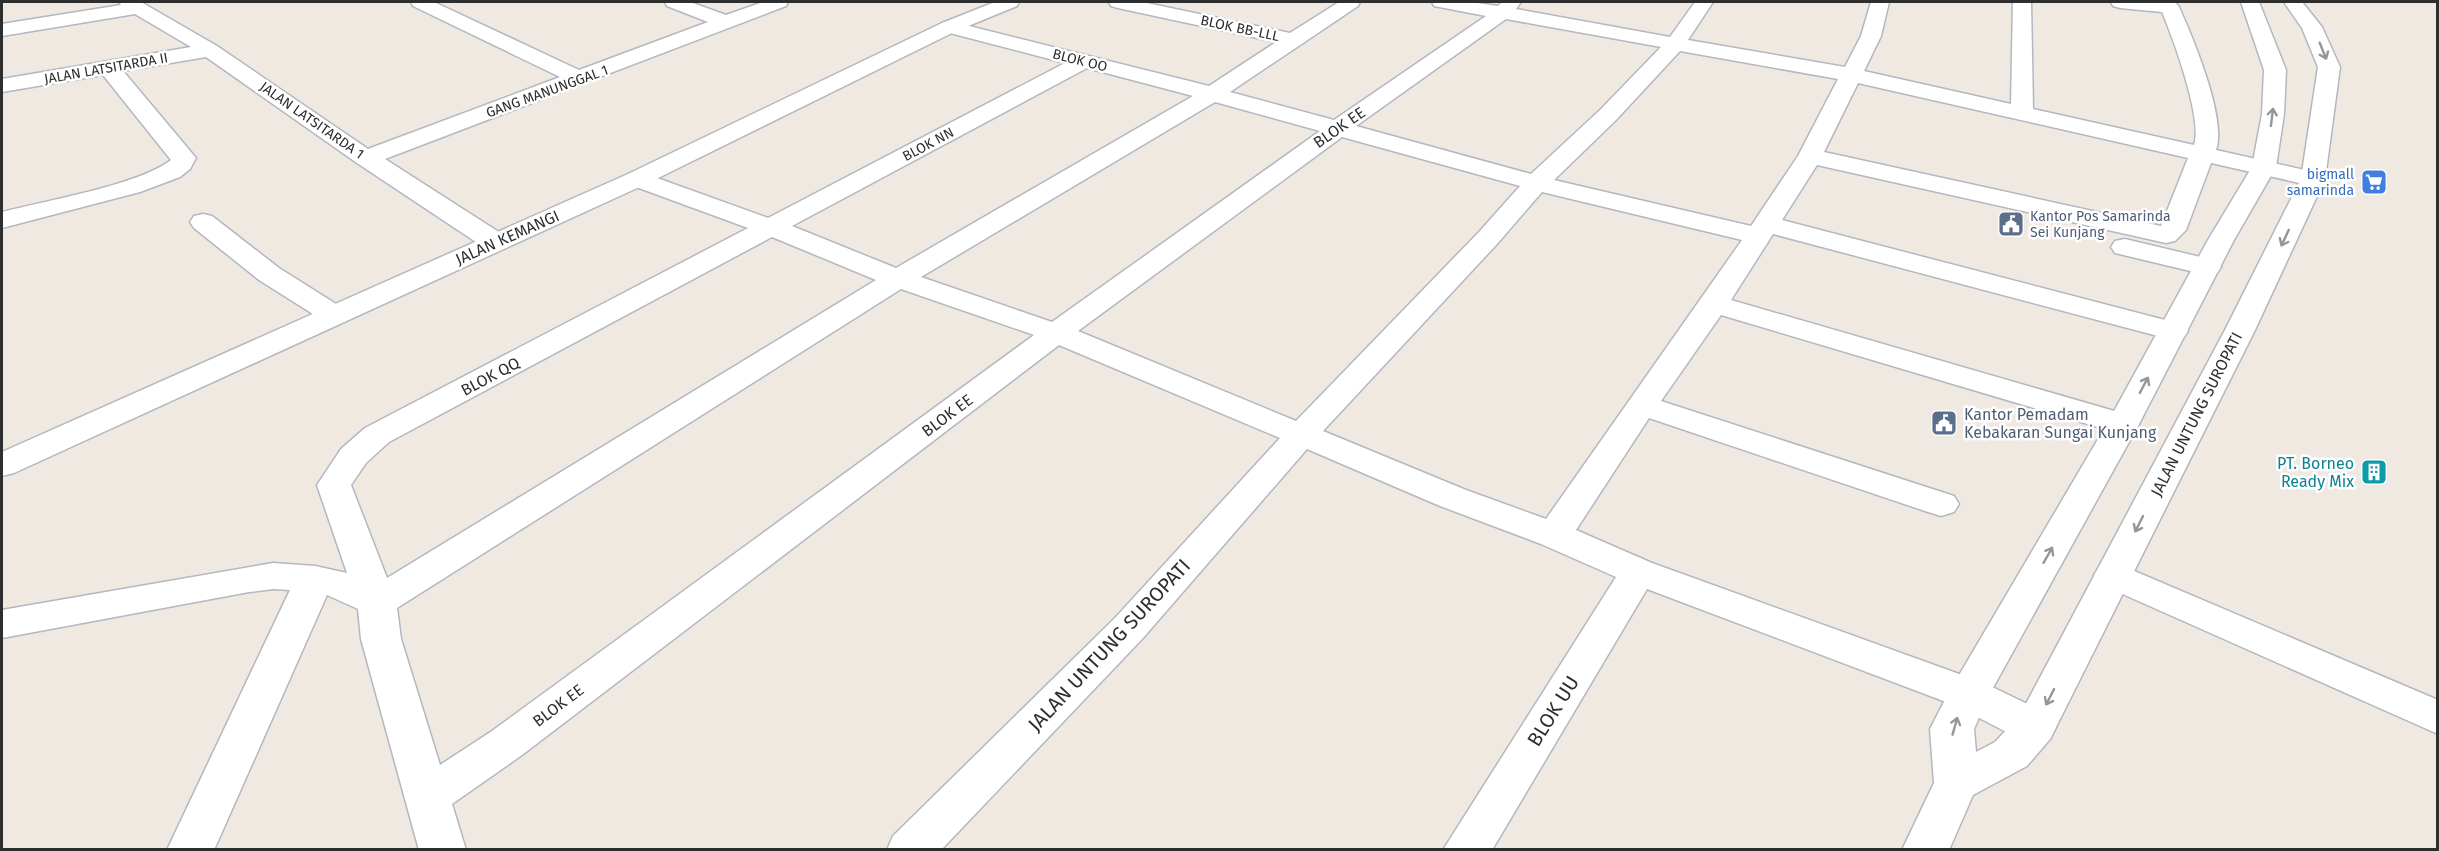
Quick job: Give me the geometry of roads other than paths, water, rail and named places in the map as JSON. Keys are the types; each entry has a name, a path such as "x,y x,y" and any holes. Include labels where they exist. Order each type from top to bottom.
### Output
{"street":[{"path":"420,2 580,79"},
{"path":"674,2 726,22"},
{"name":"GANG MANUNGGAL 1","path":"366,158 779,2"},
{"name":"JALAN KEMANGI","path":"2,465 637,179 949,27 1010,2"},
{"name":"BLOK BB-LLL","path":"1118,2 1293,40"},
{"path":"1170,13 1192,2"},
{"path":"377,602 898,279 1212,94 1351,2"},
{"path":"1441,2 1508,7 1675,44 1852,75 2264,166 2313,179"},
{"name":"JALAN UNTUNG SUROPATI","path":"910,849 1129,628 1301,435 1488,238 1536,183 1608,116 1675,44 1704,2"},
{"path":"1554,535 1641,405 1714,304 1810,156 1871,36 1880,2"},
{"path":"2022,2 2022,113"},
{"path":"1810,156 2166,235 2173,230 2207,141 2207,122 2181,34 2168,4 2120,2"},
{"path":"1925,849 1956,783 1952,729 1969,694 2123,424 2206,267 2264,166 2273,114 2275,70 2250,2"},
{"name":"JALAN UNTUNG SUROPATI","path":"1956,783 2011,754 2035,727 2240,330 2313,179 2329,67 2312,27 2293,2"},
{"path":"2,30 134,5"},
{"name":"JALAN LATSITARDA 1","path":"134,5 210,50 366,158 495,242"},
{"name":"BLOK EE","path":"427,796 507,743 1057,333 1336,128 1508,7"},
{"name":"BLOK OO","path":"949,27 1212,94 1536,183 1762,230 2173,331"},
{"name":"JALAN LATSITARDA II","path":"2,86 210,50"},
{"name":"BLOK NN","path":"772,228 1085,61"},
{"path":"2,220 131,187 171,172 181,165 184,158 109,68"},
{"path":"637,179 772,228 898,279 1057,333 1453,498 1554,535 1639,572 1969,694 2035,727"},
{"path":"203,222 268,274 334,315"},
{"name":"BLOK QQ","path":"377,602 334,485 353,456 377,435 772,228"},
{"path":"2062,231 2206,267"},
{"path":"1714,304 2123,424"},
{"path":"1641,405 1941,504"},
{"name":"BLOK UU","path":"1466,849 1639,572"},
{"path":"2113,575 2438,718"},
{"path":"2,624 273,576 336,583 377,602"},
{"path":"190,849 315,579"},
{"path":"377,602 381,639 442,849"}],"place":[{"name":"bigmall samarinda","path":"2374,182"},
{"name":"Kantor Pos Samarinda Sei Kunjang","path":"2011,224"},
{"name":"Kantor Pemadam Kebakaran Sungai Kunjang","path":"1944,423"},
{"name":"PT. Borneo Ready Mix","path":"2374,472"}]}
